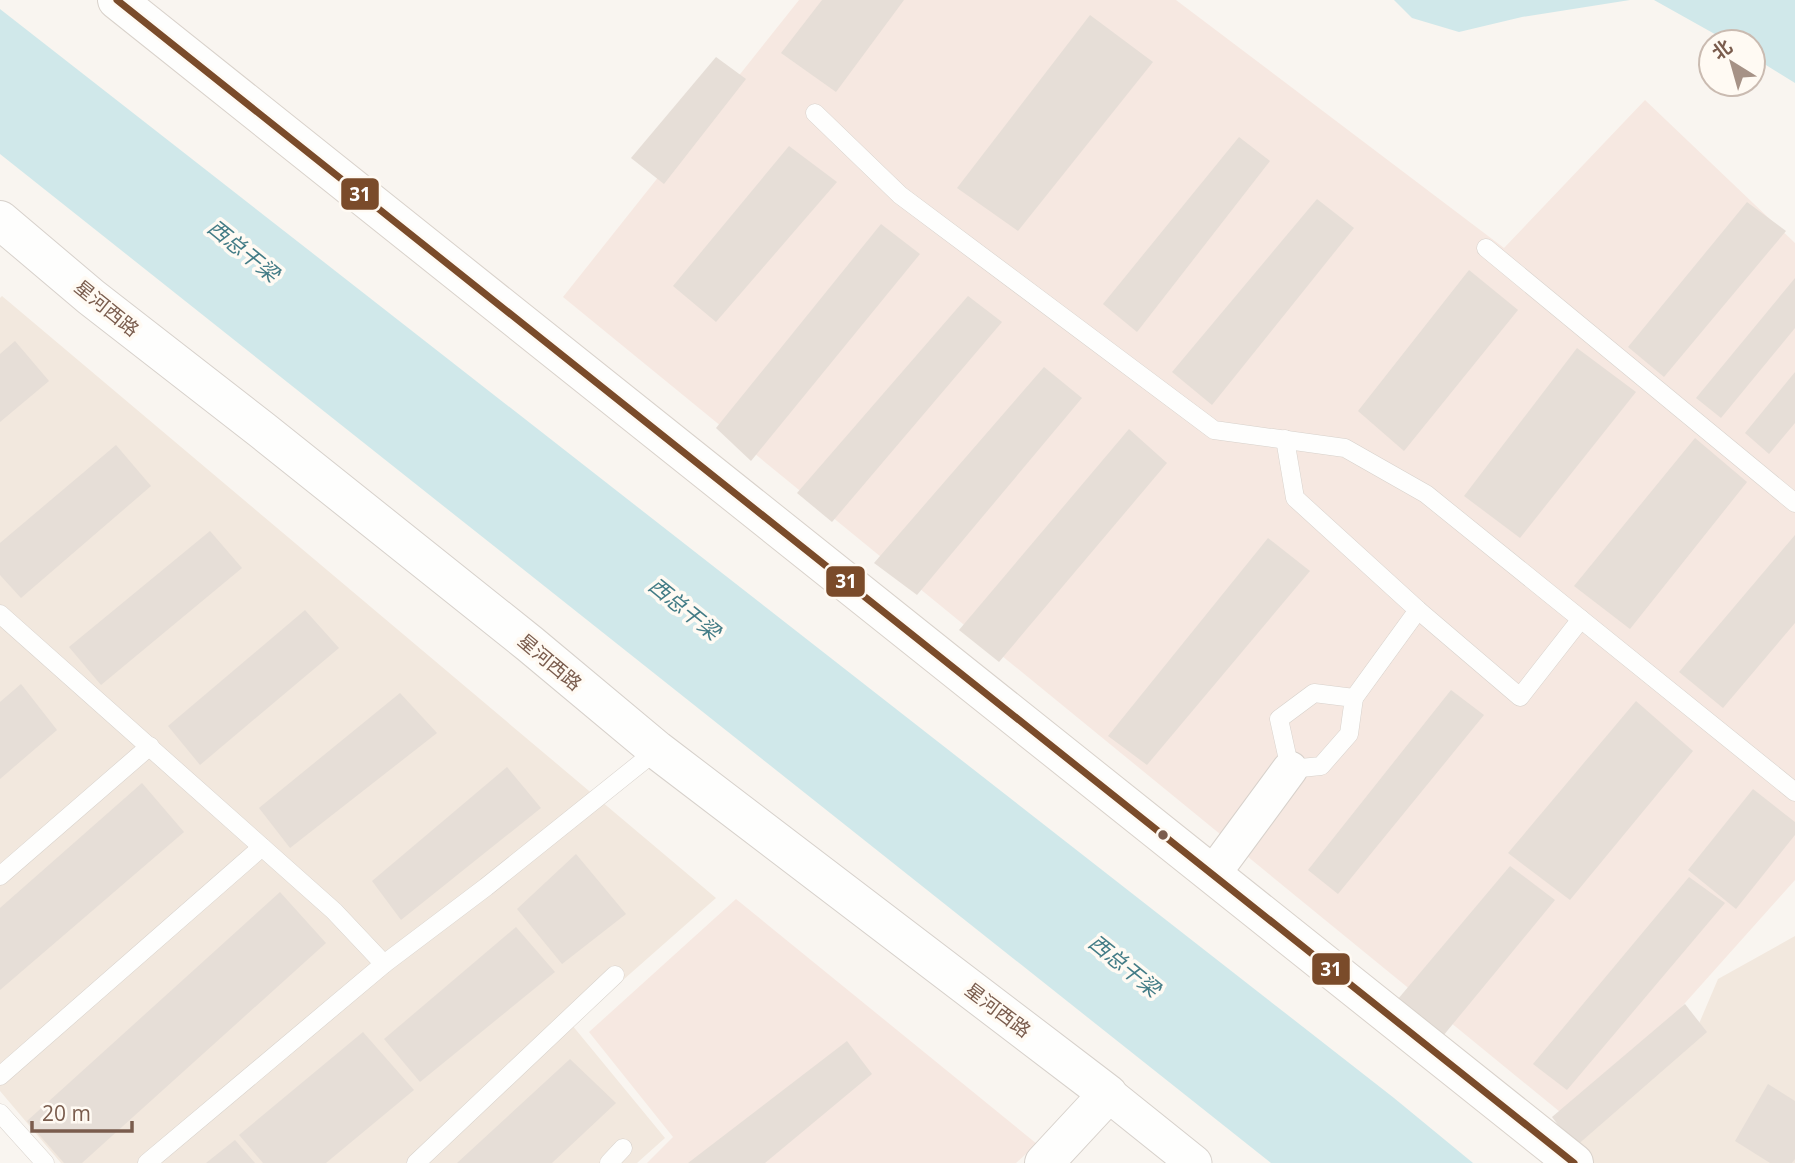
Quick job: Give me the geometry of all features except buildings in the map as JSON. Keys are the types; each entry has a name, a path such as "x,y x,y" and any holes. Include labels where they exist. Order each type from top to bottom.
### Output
{"main road":[{"path":"117,0 1574,1163"},
{"name":"星河西路","path":"0,220 91,297 273,438 530,644 657,750 1108,1094"},
{"path":"1044,1163 1108,1094"}],"street":[{"path":"1213,875 1290,769"},
{"path":"1108,1094 1194,1163"}],"lane":[{"path":"815,113 900,195 1214,430 1346,448 1426,494 1795,792"},
{"path":"1486,248 1795,503"},
{"path":"1285,439 1296,498 1418,610 1520,697 1581,619"},
{"path":"1354,698 1314,693 1279,719 1290,769 1321,766 1349,734 1354,698 1418,610"},
{"path":"0,614 334,911 384,964"},
{"path":"0,876 150,746"},
{"path":"147,1163 384,964 486,887 657,750"},
{"path":"0,1076 262,847"},
{"path":"415,1163 615,975"},
{"path":"0,1113 45,1163"},
{"path":"609,1163 623,1148"}],"shaded area":[{"path":"799,0 1176,0 1504,248 1645,100 1795,243 1795,880 1576,1125 563,297"},
{"path":"2,296 716,898 572,1025 665,1138 637,1163 61,1163 0,1091"},
{"path":"736,899 1037,1144 1016,1163 647,1163 673,1137 589,1032"},
{"path":"1795,936 1795,1163 1588,1163 1567,1145 1698,1026 1718,979"}],"water":[{"path":"1394,0 1630,0 1522,17 1459,32 1412,18"},
{"path":"1654,0 1795,0 1795,83 1767,66 1767,28 1704,28"},
{"name":"西总干梁","path":"0,9 1394,1098 1473,1163 1271,1163 0,154"}],"transit line":[{"name":"31","path":"117,0 1574,1163"}]}
